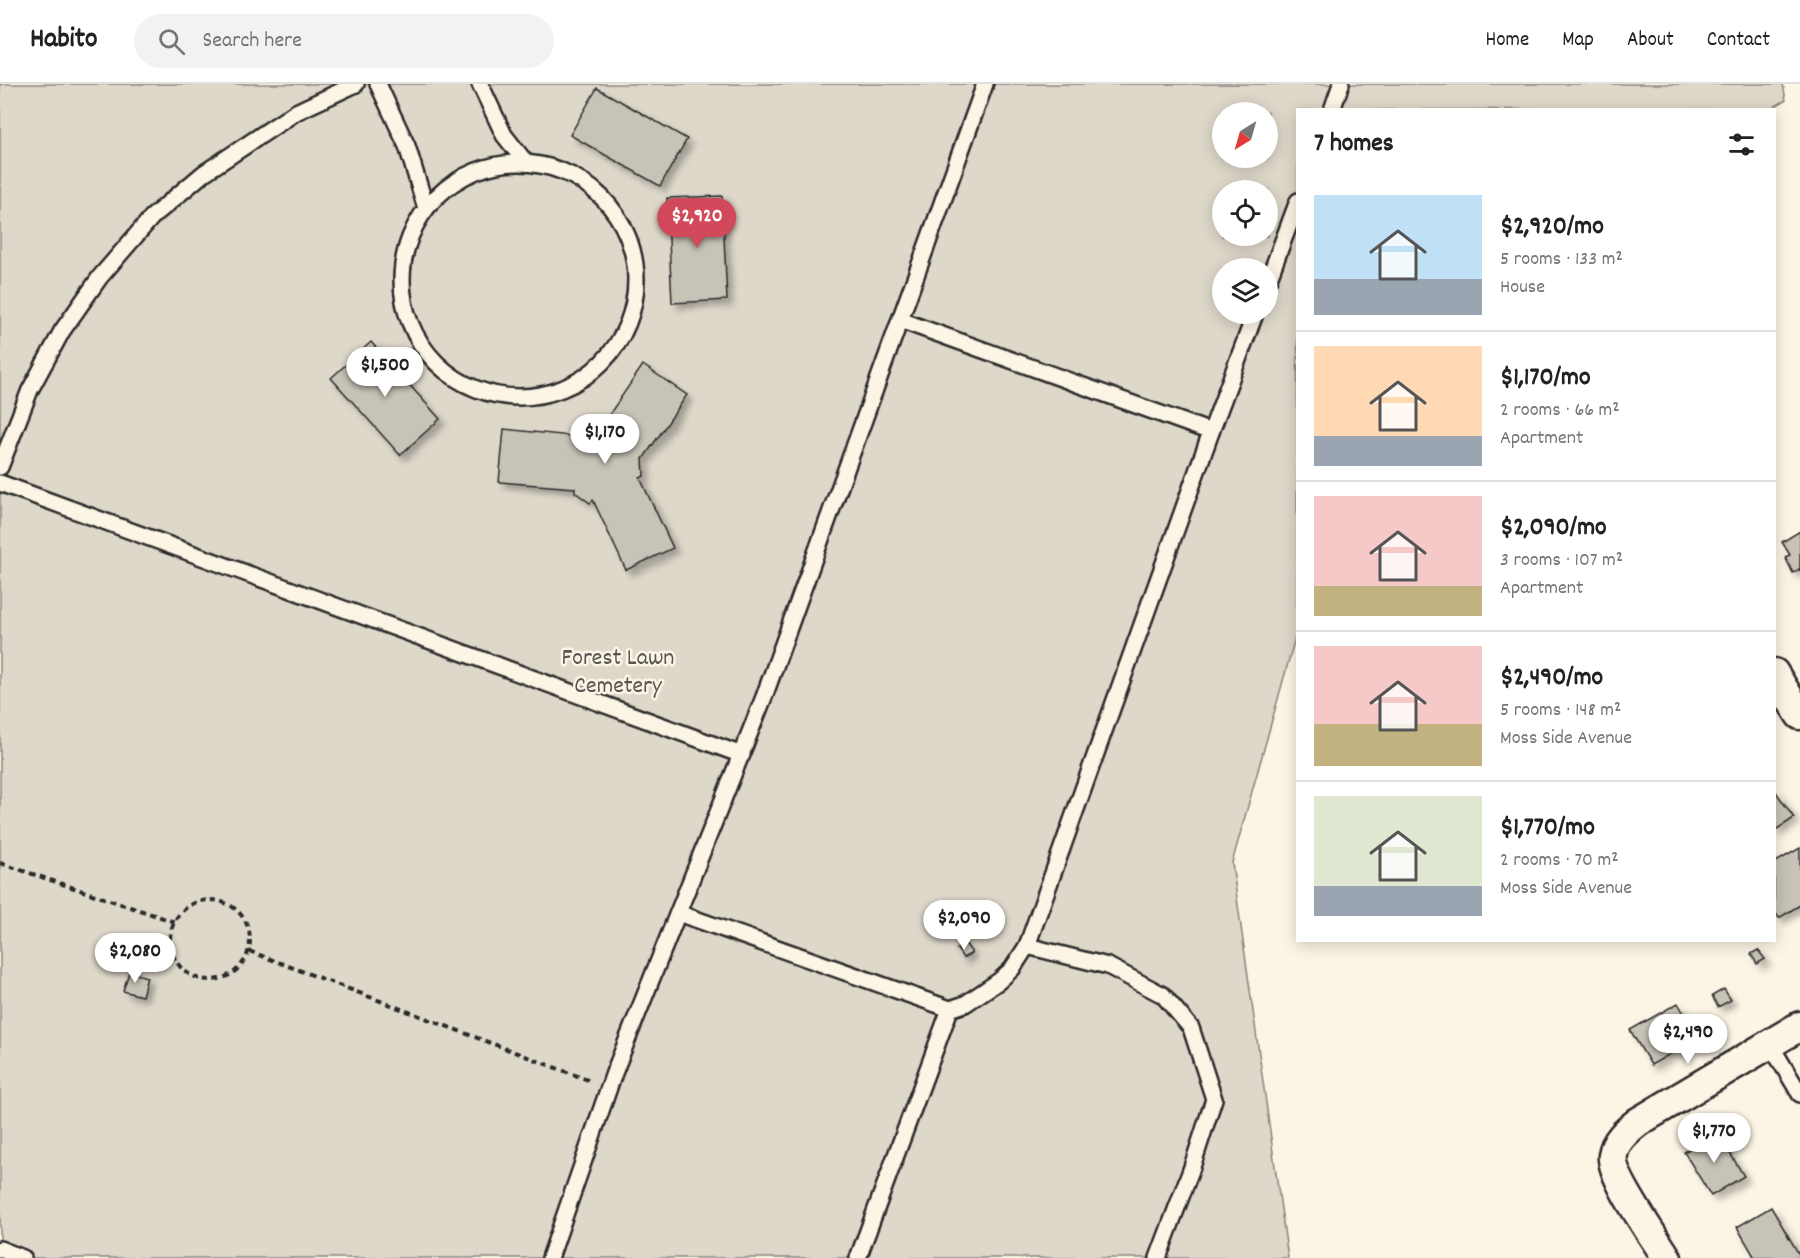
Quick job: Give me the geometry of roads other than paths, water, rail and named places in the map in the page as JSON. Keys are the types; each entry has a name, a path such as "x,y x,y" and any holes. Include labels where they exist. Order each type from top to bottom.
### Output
{"street":[{"path":"1776,677 1800,715"},
{"path":"1667,1258 1615,1171 1613,1154 1621,1137 1638,1122 1800,1026"}],"lane":[{"path":"0,467 30,390 62,332 100,277 152,218 204,173 296,112 356,84"},
{"path":"378,84 407,146 426,208"},
{"path":"480,84 504,135 526,163"},
{"path":"550,1258 608,1088 764,698 985,84"},
{"path":"1333,108 1341,84"},
{"path":"526,163 560,170 591,187 615,212 631,243 637,277 633,311 620,343 597,369 568,388 535,397 500,396 467,386 438,365 417,338 404,306 402,271 409,237 426,208 447,187 471,173 498,164 526,163"},
{"path":"1277,258 1296,206"},
{"path":"900,320 1211,432"},
{"path":"678,913 950,1009 965,1004 999,981 1012,969 1028,946 1251,324"},
{"path":"0,483 742,755"},
{"path":"1028,946 1108,966 1163,995 1191,1028 1214,1099 1191,1170 1158,1258"},
{"path":"858,1258 950,1009"},
{"path":"1770,1044 1800,1094"},
{"path":"0,1249 23,1258"}],"park label":[{"name":"Forest Lawn Cemetery","path":"618,670"}]}
